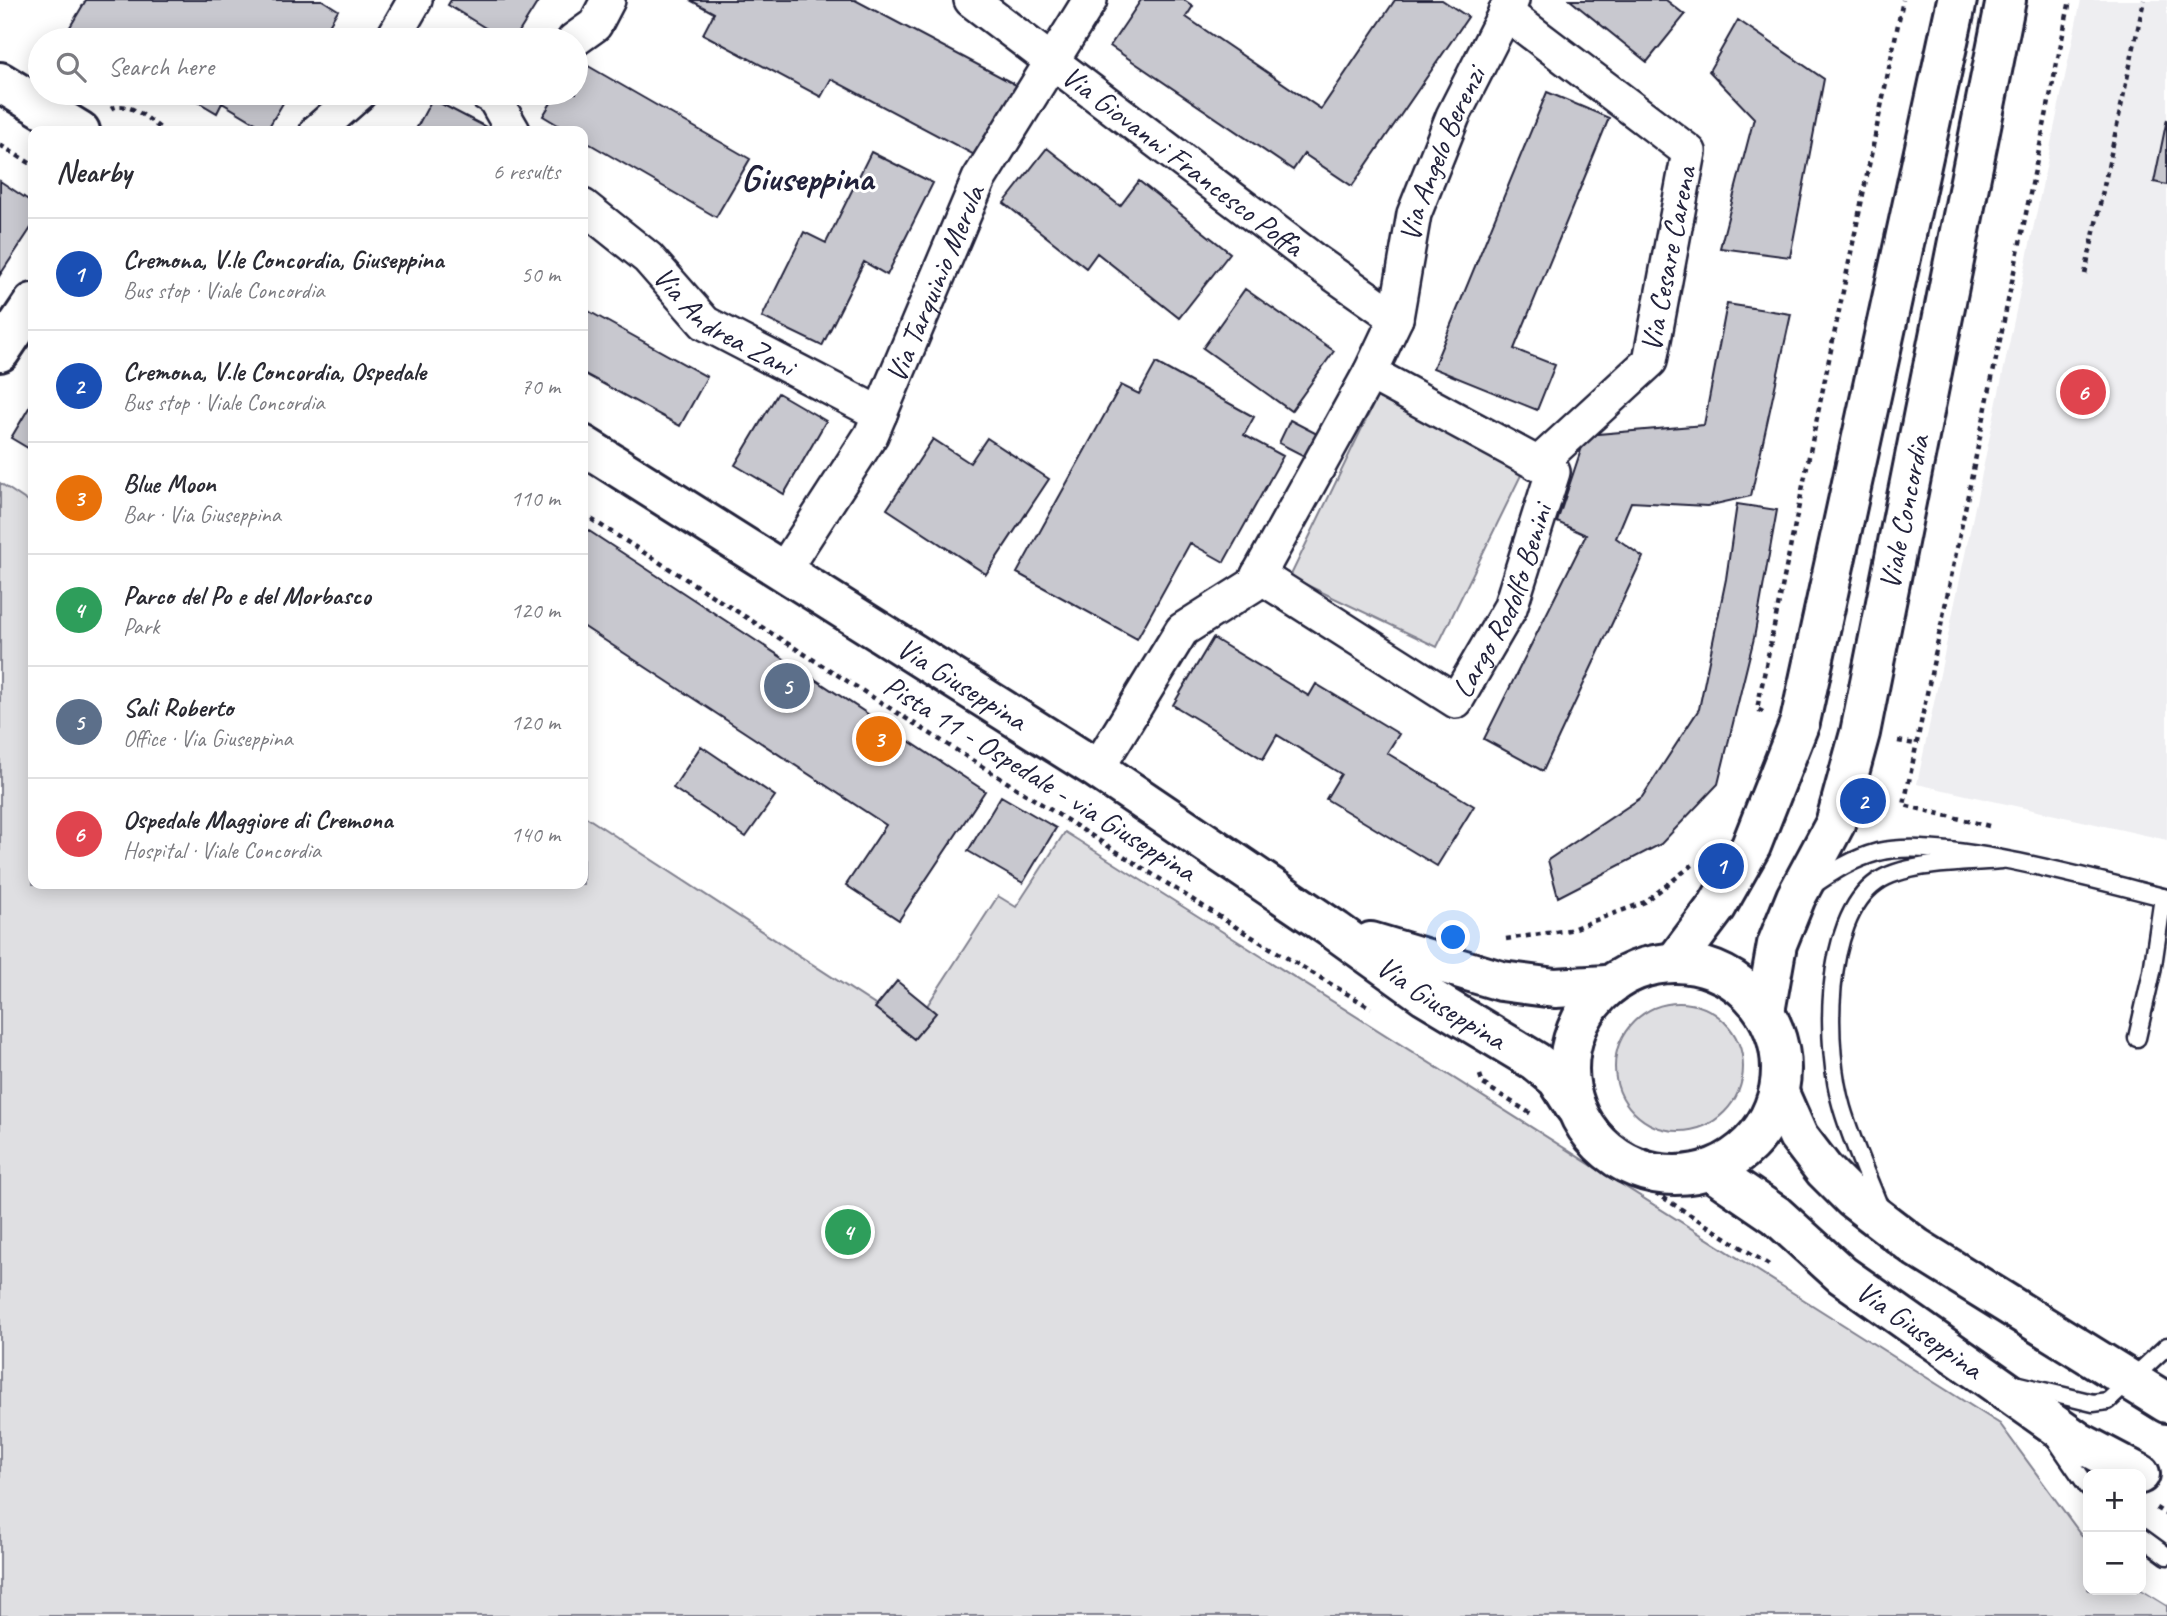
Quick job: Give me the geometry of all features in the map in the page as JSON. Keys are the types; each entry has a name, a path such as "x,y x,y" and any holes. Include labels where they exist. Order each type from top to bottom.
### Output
{"main road":[{"name":"Viale Concordia","path":"1675,962 1717,906 1751,846 1800,722 1957,0"},
{"name":"Viale Concordia","path":"1765,1012 1777,944 1796,897 1835,824 1860,733 2006,0"},
{"path":"0,82 28,99"},
{"path":"38,105 72,126"},
{"path":"0,352 28,310"},
{"name":"Via Giuseppina","path":"588,447 1097,769 1336,931 1425,995 1535,1061 1558,1079 1591,1135 1615,1157 1644,1171 1677,1175 1710,1170 1741,1152 1765,1126 1779,1093 1782,1065 1777,1038 1765,1012 1741,985 1710,968 1675,962 1639,968 1607,985 1585,1010 1571,1040 1567,1073 1574,1106"},
{"name":"Via Giuseppina","path":"1336,931 1501,981 1555,988 1607,985"},
{"name":"Via Giuseppina","path":"1779,1093 1798,1136 1824,1170 1853,1199 1917,1248 2167,1403"},
{"name":"Via Giuseppina","path":"1710,1170 1776,1215 1842,1275 2079,1442 2131,1469"},
{"name":"Via Giuseppina","path":"2146,1477 2167,1489"}],"street":[{"path":"399,28 415,0"},
{"path":"588,30 595,25 608,0"},
{"name":"Via Giovanni Francesco Poffa","path":"971,0 1055,61 1312,259 1396,318"},
{"name":"Via Tarquinio Merula","path":"783,571 871,435 979,179 1055,61 1090,0"},
{"name":"Via Angelo Berenzi","path":"1396,318 1414,214 1453,116 1508,6"},
{"name":"Via Cesare Carena","path":"1508,6 1689,152 1650,361 1538,464"},
{"path":"323,126 347,105"},
{"path":"347,126 356,105"},
{"path":"500,105 510,126"},
{"name":"Via Andrea Zani","path":"588,210 648,258 705,323 880,414"},
{"path":"1097,769 1182,630 1253,585 1370,373 1396,318"},
{"name":"Largo Rodolfo Benini","path":"1258,575 1456,701 1510,608 1553,472 1370,373"}],"lane":[{"path":"1796,897 1848,862 1881,851 1923,849 2001,860 2165,897 2137,1038"},
{"path":"1886,1223 1841,1107 1832,1058 1833,990 1848,916 1861,896 1878,881 1907,871 2001,860"},
{"path":"1994,1380 2093,1403 2108,1401 2167,1346"},
{"path":"2034,1408 2083,1480"},
{"path":"2146,1541 2167,1556"}],"path":[{"path":"1767,713 1757,709 1903,0"},
{"path":"1996,828 1904,805 1914,744 2070,0"},
{"path":"2085,274 2144,0"},
{"path":"0,145 28,162"},
{"name":"Pista 11 - Ospedale - via Giuseppina","path":"588,517 1247,934 1375,1010"},
{"path":"1518,940 1569,930 1645,902 1705,855"}],"shaded area":[{"path":"2081,0 2167,0 2167,840 1917,784"},
{"path":"1377,397 1524,469 1437,647 1290,577"},
{"path":"0,483 28,502 28,889 588,889 588,818 912,1029 998,896 1016,907 1065,832 2000,1424 2083,1537 2083,1595 2146,1593 2167,1606 2167,1616 0,1616"},
{"path":"1679,1003 1703,1008 1724,1022 1738,1043 1743,1067 1738,1091 1724,1112 1703,1126 1679,1131 1655,1126 1634,1112 1620,1091 1615,1067 1620,1043 1634,1022 1655,1008"}],"building":[{"path":"86,0 322,0 338,10 327,28 70,27"},
{"path":"451,0 539,0 522,28 485,28 448,5"},
{"path":"690,0 855,0 1018,86 980,158 831,79 821,97 703,34 714,13"},
{"path":"1141,0 1184,0 1193,6 1186,17 1321,109 1395,0 1442,0 1468,17 1352,186 1304,154 1293,170 1110,46"},
{"path":"1570,0 1666,0 1685,15 1647,62"},
{"path":"1738,20 1824,79 1790,257 1720,248 1754,118 1709,71"},
{"path":"588,66 750,159 716,217 588,143 588,126 560,126 543,116 550,105 588,105"},
{"path":"1547,92 1609,118 1514,349 1555,365 1537,410 1433,368"},
{"path":"203,105 221,105 217,113"},
{"path":"225,105 282,105 269,126 260,126"},
{"path":"429,105 444,105 484,126 418,126"},
{"path":"2167,119 2167,185 2154,182"},
{"path":"1047,148 1120,206 1139,181 1230,253 1179,318 1097,253 1086,268 1004,203"},
{"path":"871,152 933,183 887,275 864,262 822,346 762,317 804,232 826,243"},
{"path":"0,181 28,200 28,233 0,275"},
{"path":"1245,289 1334,351 1291,411 1203,348"},
{"path":"1727,304 1791,314 1751,496 1707,506 1631,502 1616,538 1643,557 1543,771 1484,739 1586,535 1557,522 1586,435 1704,425"},
{"path":"588,311 707,377 680,426 588,376"},
{"path":"1156,363 1254,417 1244,435 1283,456 1224,562 1190,543 1137,639 1017,573 1121,385 1139,394"},
{"path":"778,393 826,421 784,494 735,465"},
{"path":"28,409 28,448 11,438"},
{"path":"1290,420 1319,435 1308,458 1279,443"},
{"path":"987,438 1049,479 986,574 887,509 933,439 970,463"},
{"path":"1737,504 1777,510 1754,638 1718,784 1661,844 1558,897 1548,860 1642,797 1699,709 1726,579"},
{"path":"588,530 985,791 899,920 846,885 886,825 588,629"},
{"path":"1213,638 1309,696 1316,684 1399,734 1387,753 1474,806 1437,866 1326,799 1341,774 1277,735 1263,759 1173,705"},
{"path":"701,746 775,796 746,837 673,788"},
{"path":"1001,796 1056,828 1023,883 968,851"},
{"path":"897,981 936,1013 914,1039 875,1008"}],"place":[{"name":"Ospedale Maggiore di Cremona","path":"2083,392"},
{"name":"Sali Roberto","path":"787,686"},
{"name":"Blue Moon","path":"879,739"},
{"name":"Cremona, V.le Concordia, Ospedale","path":"1863,801"},
{"name":"Cremona, V.le Concordia, Giuseppina","path":"1721,866"},
{"name":"Parco del Po e del Morbasco","path":"848,1232"}],"district":[{"name":"Giuseppina","path":"807,177"}]}
